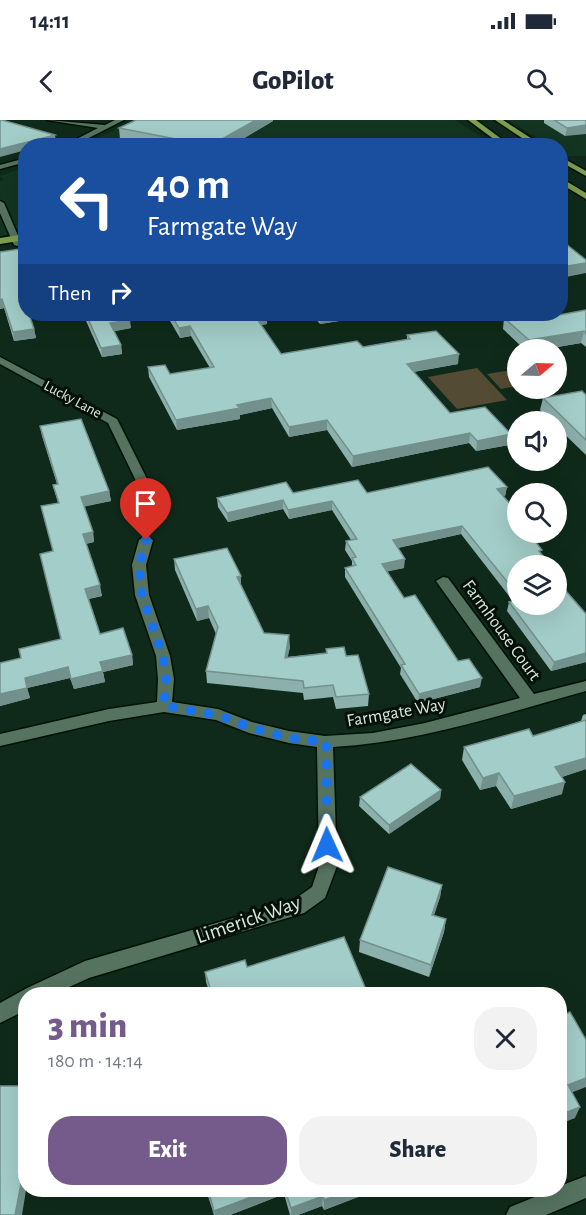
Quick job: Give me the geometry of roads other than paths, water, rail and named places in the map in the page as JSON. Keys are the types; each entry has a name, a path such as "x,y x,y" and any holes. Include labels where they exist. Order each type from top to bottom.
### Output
{"main road":[{"path":"471,120 497,138"},
{"path":"498,120 527,138"},
{"path":"568,163 585,170"},
{"path":"568,166 572,166"},
{"path":"568,173 585,170"},
{"path":"568,185 586,197"},
{"path":"0,241 18,242"},
{"path":"0,247 18,242"}],"street":[{"path":"50,120 106,127"},
{"path":"83,138 121,120"},
{"path":"0,167 18,162"},
{"path":"0,203 18,238"},
{"name":"Lucky Lane","path":"0,360 113,421 145,488"},
{"path":"146,540 139,566 142,595 163,656 166,679 164,706"},
{"name":"Farmhouse Court","path":"443,581 530,701"},
{"name":"Farmgate Way","path":"0,740 98,717 164,706 218,715 249,727 289,738 326,742 373,739 425,729 586,686"},
{"name":"Limerick Way","path":"49,987 86,970 297,907 319,892 328,866 326,742"},
{"path":"0,1014 18,1004"},
{"path":"567,1195 586,1187"},
{"path":"518,1215 562,1197"}]}
